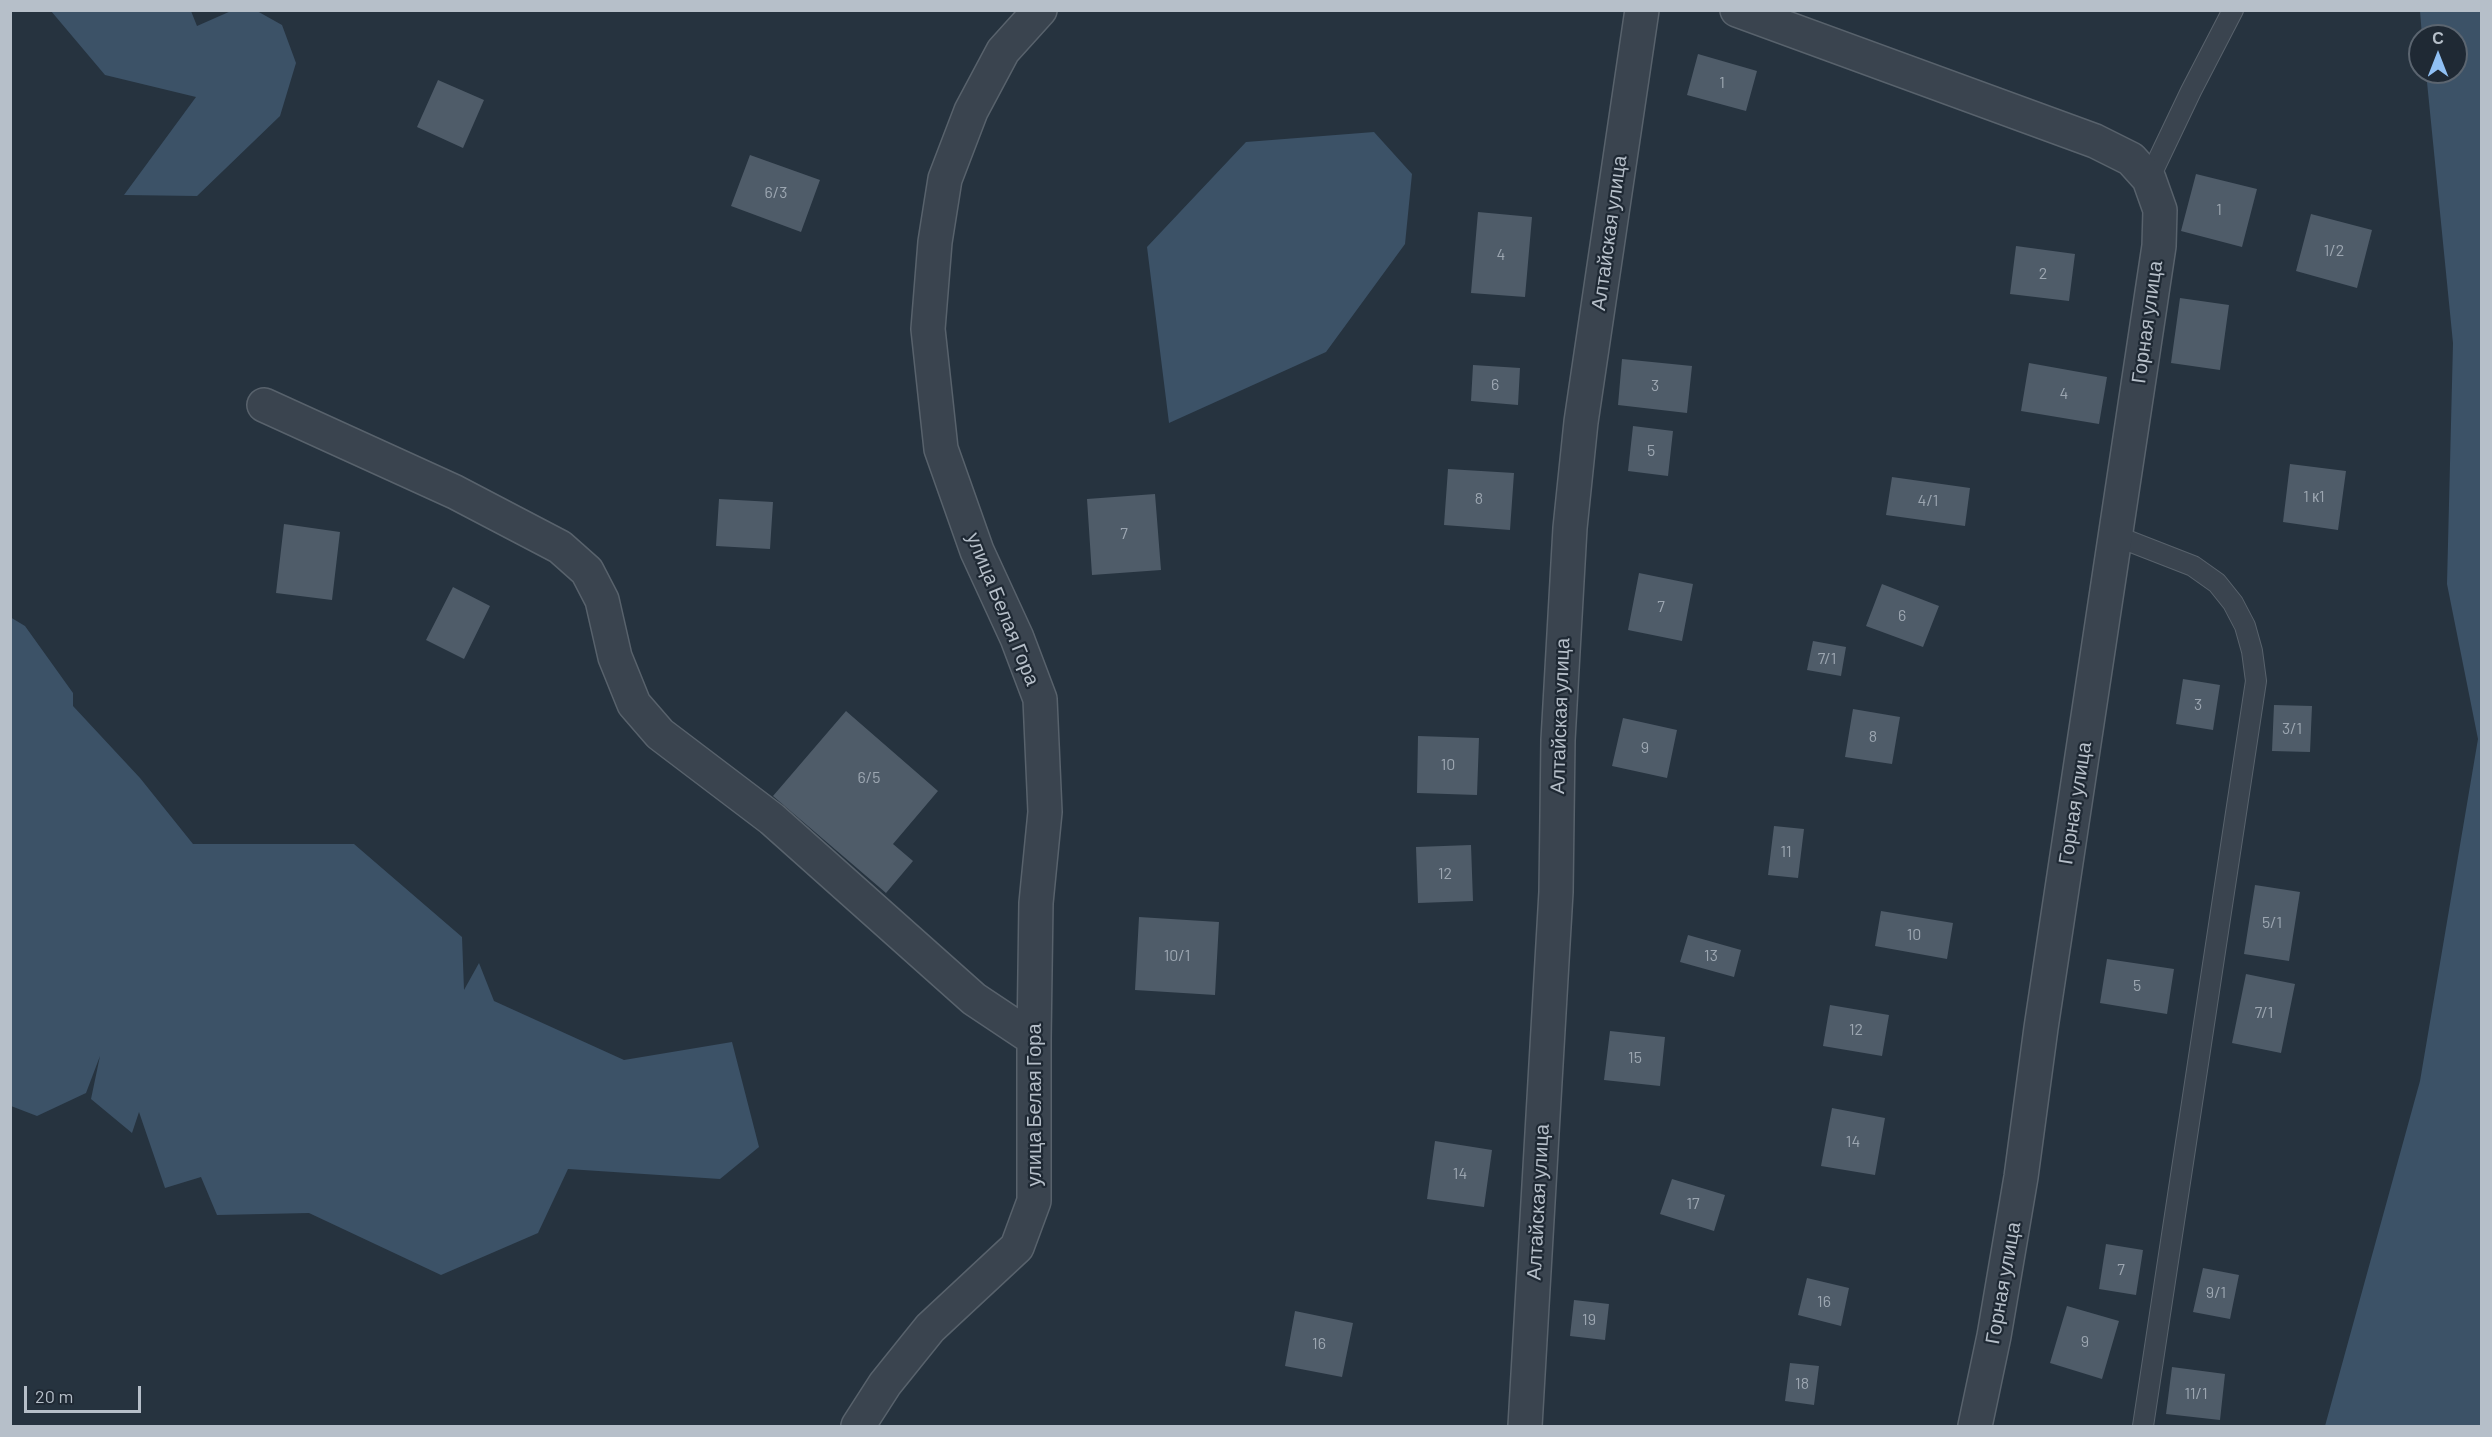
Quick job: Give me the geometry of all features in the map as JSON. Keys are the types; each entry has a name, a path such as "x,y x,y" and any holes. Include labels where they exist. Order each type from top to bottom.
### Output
{"street":[{"name":"улица Белая Гора","path":"858,1426 885,1384 930,1328 1017,1247 1034,1201 1036,903 1045,812 1040,699 1017,638 977,550 941,449 928,329 935,242 945,179 971,111 1003,51 1040,10"},
{"name":"Алтайская улица","path":"1525,1426 1556,892 1558,740 1570,528 1581,422 1642,10"},
{"path":"1737,10 2095,141 2131,159 2149,179"},
{"name":"Горная улица","path":"1975,1426 1994,1336 2021,1177 2041,1028 2159,246 2160,210 2149,179"},
{"path":"264,405 455,492 560,547 586,571 597,590 602,600 615,657 634,704 660,734 772,819 974,999 1034,1039"}],"lane":[{"path":"2149,179 2233,10"},
{"path":"2116,536 2193,566 2217,583 2234,603 2245,626 2252,651 2256,681 2143,1426"}],"water":[{"path":"51,11 191,11 197,26 231,11 257,11 282,25 296,63 280,116 197,196 124,195 196,97 105,75"},
{"path":"2420,11 2482,11 2481,1426 2325,1426 2420,1081 2478,739 2447,584 2453,343 2427,84 2468,84 2468,24 2421,24"},
{"path":"1374,132 1412,174 1405,244 1326,352 1169,423 1147,247 1246,142"},
{"path":"10,617 25,626 73,693 73,706 140,778 193,844 354,844 462,937 464,990 479,963 494,1001 624,1060 732,1042 759,1147 720,1179 568,1169 538,1233 441,1275 309,1213 217,1215 201,1177 165,1188 139,1112 132,1133 91,1099 100,1056 86,1093 37,1116 11,1106"}],"building":[{"path":"1698,54 1757,71 1746,111 1687,95"},
{"path":"438,80 484,100 463,148 417,127"},
{"path":"750,155 820,180 801,232 731,206"},
{"path":"2196,174 2257,189 2242,247 2181,231"},
{"path":"1478,212 1532,217 1525,297 1471,293"},
{"path":"2311,214 2372,230 2357,288 2296,271"},
{"path":"2016,246 2075,254 2069,301 2010,294"},
{"path":"2180,298 2229,305 2220,370 2171,363"},
{"path":"1622,359 1692,366 1687,413 1618,405"},
{"path":"2029,363 2107,377 2099,424 2021,411"},
{"path":"1473,365 1520,368 1518,405 1471,401"},
{"path":"1633,426 1673,431 1668,476 1628,471"},
{"path":"2290,464 2346,471 2338,530 2283,522"},
{"path":"1448,469 1514,473 1510,530 1444,525"},
{"path":"1892,477 1970,488 1965,526 1886,515"},
{"path":"1155,494 1161,570 1092,575 1087,499"},
{"path":"719,499 773,502 770,549 716,546"},
{"path":"284,524 340,532 332,600 276,593"},
{"path":"1639,573 1693,584 1682,641 1628,630"},
{"path":"1882,584 1939,606 1923,647 1866,626"},
{"path":"453,587 490,606 464,659 426,640"},
{"path":"1813,641 1846,647 1841,676 1807,670"},
{"path":"2183,679 2220,685 2213,730 2176,724"},
{"path":"2274,705 2312,706 2310,752 2272,751"},
{"path":"1853,709 1900,717 1892,764 1845,757"},
{"path":"846,711 938,791 893,844 913,861 886,893 773,796"},
{"path":"1623,718 1677,730 1667,778 1612,766"},
{"path":"1418,736 1479,738 1477,795 1417,793"},
{"path":"1774,826 1804,829 1798,878 1768,875"},
{"path":"1471,845 1473,901 1418,903 1416,847"},
{"path":"2255,885 2300,892 2289,961 2244,954"},
{"path":"1881,911 1953,923 1947,959 1875,946"},
{"path":"1139,917 1219,922 1215,995 1135,990"},
{"path":"1688,935 1741,950 1734,977 1680,962"},
{"path":"2107,959 2174,969 2167,1014 2100,1003"},
{"path":"2246,974 2295,984 2281,1053 2232,1043"},
{"path":"1830,1005 1889,1015 1882,1056 1823,1046"},
{"path":"1610,1031 1665,1037 1660,1086 1604,1080"},
{"path":"1832,1108 1885,1118 1875,1175 1821,1166"},
{"path":"1435,1141 1492,1150 1484,1207 1427,1199"},
{"path":"1672,1179 1725,1195 1714,1231 1660,1214"},
{"path":"2106,1244 2143,1250 2136,1295 2099,1289"},
{"path":"2203,1268 2239,1275 2230,1319 2193,1312"},
{"path":"1807,1278 1849,1288 1841,1326 1798,1315"},
{"path":"1574,1300 1609,1304 1605,1340 1570,1336"},
{"path":"2067,1306 2119,1321 2102,1379 2050,1363"},
{"path":"1295,1311 1353,1323 1342,1377 1285,1366"},
{"path":"1790,1363 1819,1366 1814,1405 1785,1401"},
{"path":"2172,1367 2225,1374 2220,1420 2166,1414"}]}
